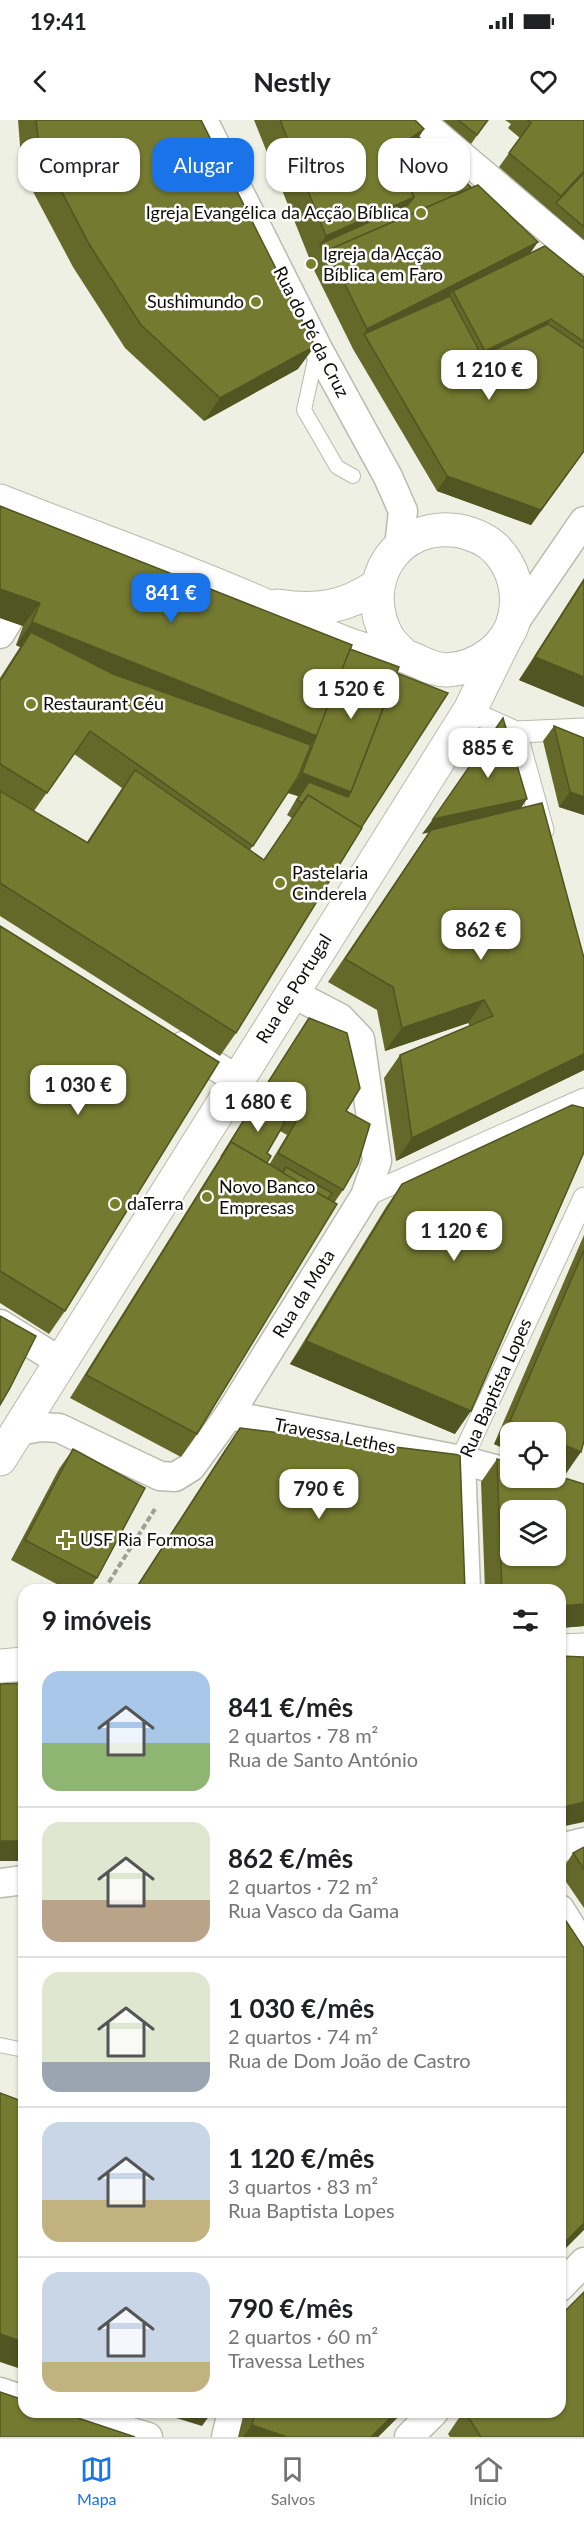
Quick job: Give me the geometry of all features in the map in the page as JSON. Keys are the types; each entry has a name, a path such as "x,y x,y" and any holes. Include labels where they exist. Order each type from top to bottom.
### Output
{"street":[{"name":"Rua do Pé da Cruz","path":"203,120 318,349 388,477 403,511 399,547"},
{"path":"420,120 584,259"},
{"path":"0,501 47,531 258,602 325,635 373,652 405,656"},
{"path":"509,632 517,606 515,582 506,561 494,547 474,534 446,529 420,534 399,547 385,564 378,585 377,612 388,638 405,656 426,667 445,670 470,666 490,655 509,632 584,521"},
{"path":"258,602 304,610 321,608 356,601 378,585"},
{"name":"Rua de Portugal","path":"0,1459 292,993 476,708 509,632"},
{"path":"476,708 516,732 584,729"},
{"path":"516,732 549,853"},
{"name":"Rua da Mota","path":"175,1477 191,1467 229,1415 365,1196 377,1161 360,1039 340,1018 292,993"},
{"path":"158,1030 238,1080"},
{"path":"365,1196 584,1098"},
{"name":"Rua Baptista Lopes","path":"466,1584 461,1460 584,1198"},
{"path":"0,1324 61,1362"},
{"name":"Travessa Lethes","path":"229,1415 461,1460 500,1471"},
{"path":"19,1431 40,1427 59,1428 160,1476 175,1477"},
{"path":"566,1651 584,1650"},
{"path":"0,1666 18,1664"},
{"path":"566,1846 584,1842"},
{"path":"0,1883 18,1881"},
{"path":"566,1918 584,1947"},
{"path":"566,2281 584,2262"},
{"path":"0,2392 18,2398"},
{"path":"85,2418 147,2437"},
{"path":"226,2437 230,2418"},
{"path":"409,2437 428,2418"}],"lane":[{"path":"318,349 304,410 337,467 353,476"},
{"path":"0,2045 18,2049"}],"path":[{"path":"108,1584 175,1477"}],"building":[{"path":"36,120 201,120 210,138 152,138 152,192 237,192 315,346 220,398 141,325 89,244 62,192 140,192 140,138 38,138"},
{"path":"280,120 415,120 424,129 411,138 378,138 378,192 412,192 414,197 326,236 309,192 366,192 366,138 287,138"},
{"path":"458,120 488,120 477,135"},
{"path":"527,120 584,120 584,171 561,196 509,153 531,123"},
{"path":"584,173 584,227 556,203"},
{"path":"478,185 538,242 367,329 328,250 462,192 470,192 470,188"},
{"path":"412,192 463,192 328,250 324,255 320,244 408,205 414,197"},
{"path":"545,246 584,277 584,342 551,319 485,351 453,291"},
{"path":"450,296 482,356 548,324 583,348 584,346 584,451 541,510 447,476 364,334"},
{"path":"0,506 352,645 317,736 32,622 40,603 0,589"},
{"path":"584,580 584,677 535,657"},
{"path":"31,632 113,674 311,745 298,777 253,846 90,731 47,793 0,764 0,681"},
{"path":"350,649 399,667 351,792 302,773"},
{"path":"397,673 448,693 361,828 308,795 302,803 297,800 309,782 348,797"},
{"path":"503,718 527,799 433,819"},
{"path":"554,726 584,738 584,797 570,792"},
{"path":"135,770 264,860 308,795 362,828 236,1033 0,883 0,791 88,843"},
{"path":"542,803 584,958 584,1054 412,1138 400,1055 493,1016 484,1000 402,1028 393,987 345,959 431,830"},
{"path":"0,926 219,1062 65,1311 0,1271"},
{"path":"309,1018 347,1033 360,1088 346,1111 370,1124 358,1164 343,1190 278,1153 297,1120 258,1098"},
{"path":"253,1105 285,1122 267,1153 271,1156 267,1163 231,1142 221,1157"},
{"path":"572,1105 584,1108 584,1152 471,1411 306,1341 402,1184"},
{"path":"231,1142 337,1204 197,1434 86,1375"},
{"path":"286,1167 332,1193 328,1199 283,1173"},
{"path":"584,1250 584,1441 581,1452 566,1446 566,1422 510,1421"},
{"path":"0,1316 36,1336 0,1405"},
{"path":"240,1428 460,1455 465,1584 139,1584"},
{"path":"73,1449 145,1488 97,1578 25,1540"},
{"path":"497,1459 500,1460 500,1488 566,1488 566,1478 584,1484 584,1604 566,1606 566,1584 502,1584 501,1566 566,1566 566,1500 500,1500 500,1538"},
{"path":"566,1656 584,1657 584,1802 566,1806"},
{"path":"18,1683 18,1841 0,1841 0,1684"},
{"path":"584,1847 584,1869 573,1853"},
{"path":"566,1921 584,1948 584,2223 566,2241"},
{"path":"0,2093 18,2100 18,2340 0,2334"},
{"path":"584,2292 584,2437 481,2437 469,2418 566,2418 566,2310"},
{"path":"0,2392 18,2398 18,2418 78,2418 135,2437 0,2437"},
{"path":"254,2418 390,2418 371,2437 287,2437 252,2425"}],"place":[{"name":"Igreja Evangélica da Acção Bíblica","path":"421,213"},
{"name":"Igreja da Acção Bíblica em Faro","path":"311,264"},
{"name":"Sushimundo","path":"256,302"},
{"name":"Restaurant Céu","path":"31,704"},
{"name":"Pastelaria Cinderela","path":"280,883"},
{"name":"Novo Banco Empresas","path":"207,1197"},
{"name":"daTerra","path":"115,1204"},
{"name":"USF Ria Formosa","path":"66,1540"}]}
